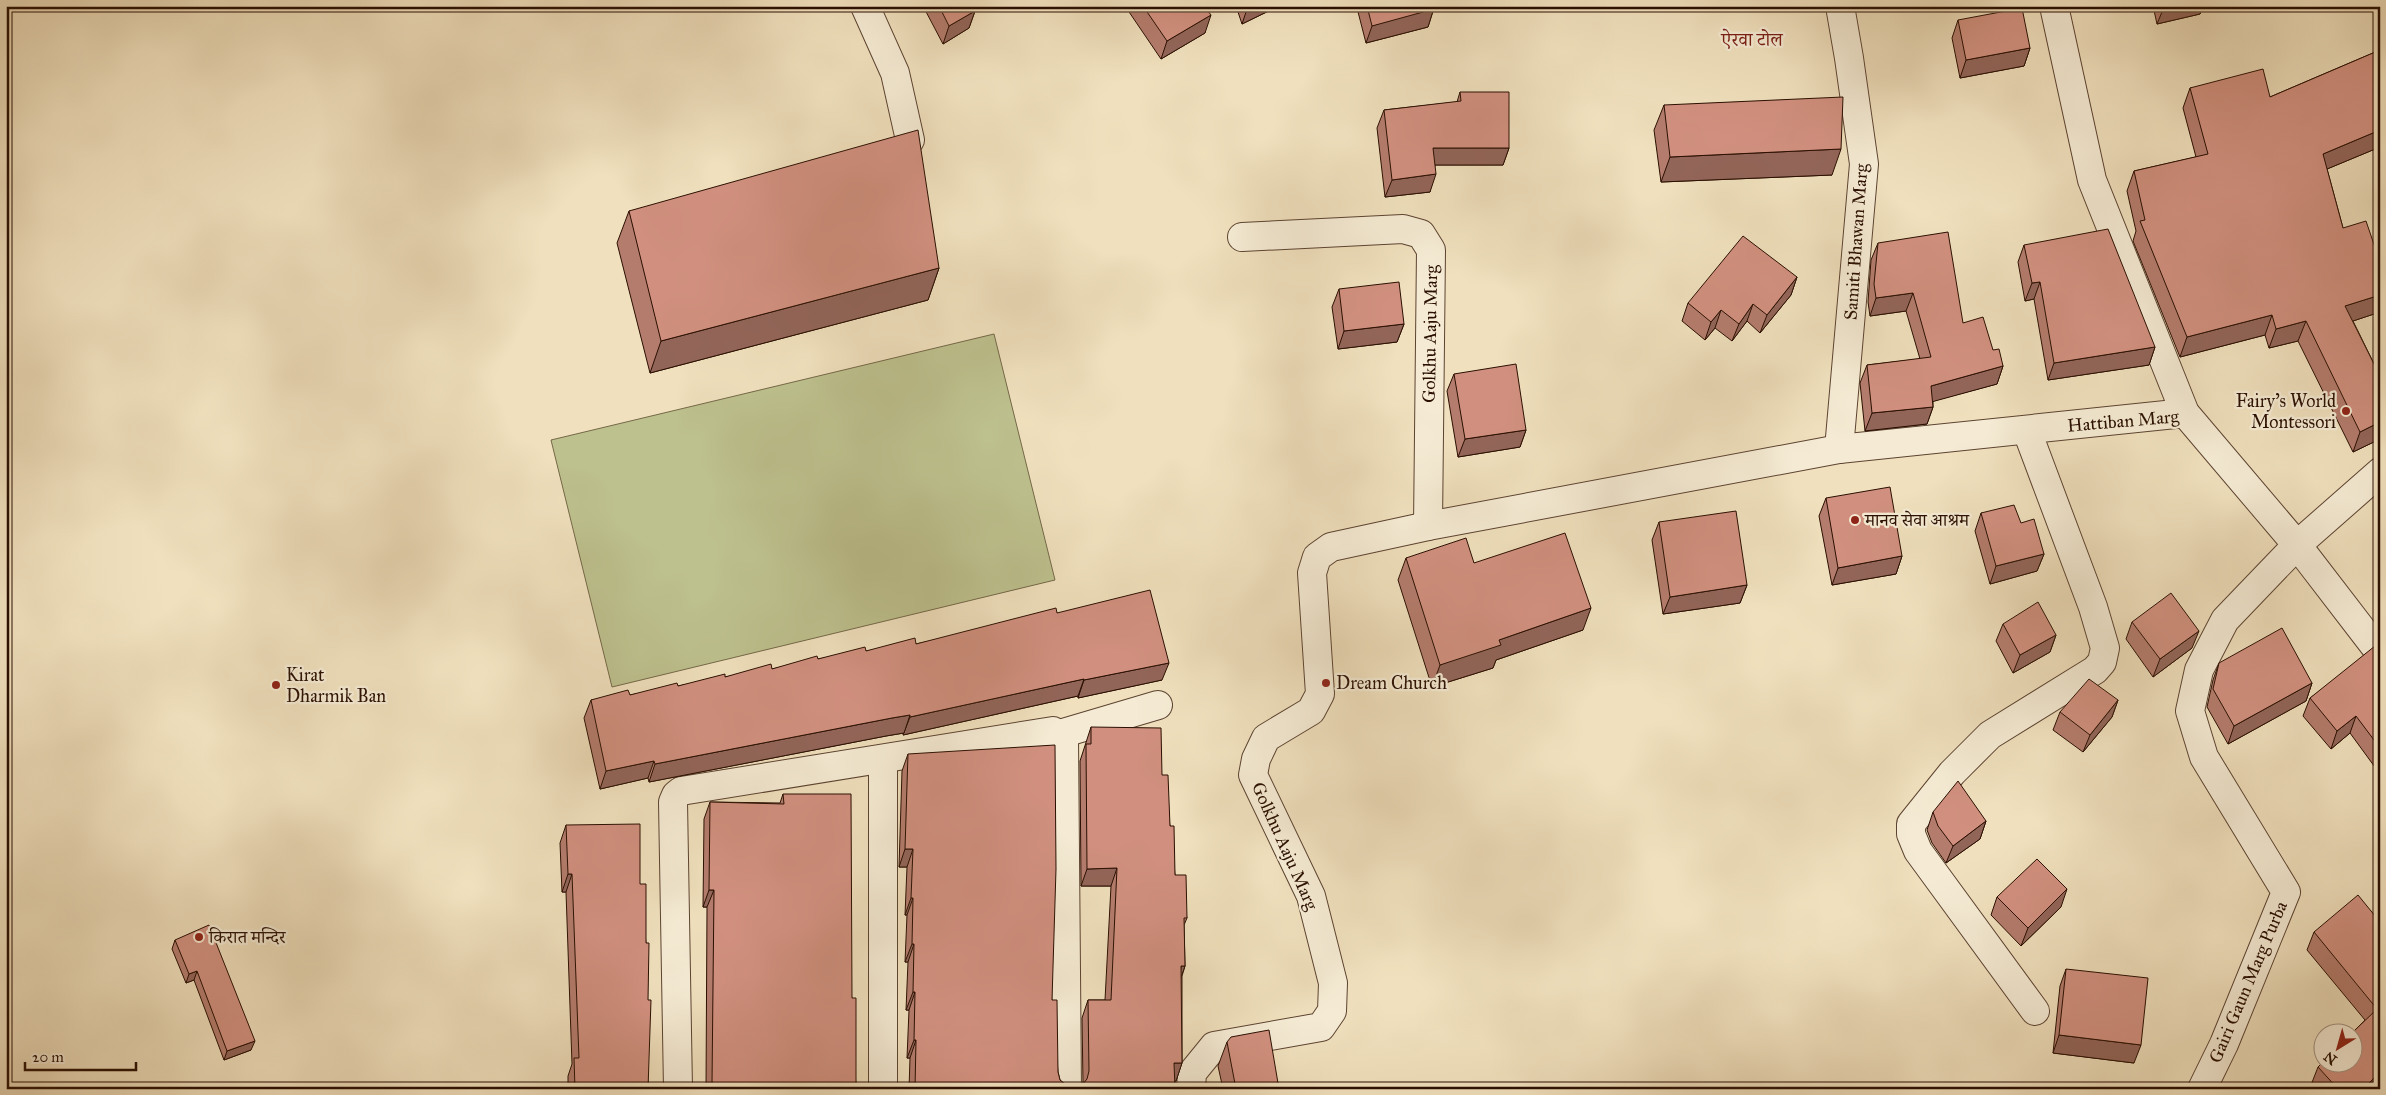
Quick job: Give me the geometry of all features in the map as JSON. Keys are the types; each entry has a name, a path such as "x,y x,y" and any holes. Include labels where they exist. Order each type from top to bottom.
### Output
{"street":[{"path":"865,6 895,73 910,140"},
{"name":"Samiti Bhawan Marg","path":"1839,449 1864,164 1840,6"},
{"path":"2054,6 2092,180 2185,413"},
{"name":"Golkhu Aaju Marg","path":"1242,237 1403,229 1421,234 1431,250 1428,526"},
{"name":"Hattiban Marg","path":"1839,449 2027,431 2185,413 2297,545 2380,653"},
{"path":"2027,431 2094,607 2105,648 2102,662 2095,670 1990,735 1952,773 1911,824 1911,834 1918,851 2035,1011"},
{"name":"Golkhu Aaju Marg","path":"1191,1089 1192,1073 1214,1046 1321,1026 1332,1011 1333,983 1312,896 1253,775 1256,759 1266,738 1311,711 1320,694 1312,573 1317,557 1331,547 1428,526 1839,449"},
{"path":"2297,545 2380,472"},
{"name":"Gairi Gaun Marg Purba","path":"2202,1089 2224,1044 2286,892 2204,757 2190,711 2200,670 2225,620 2297,545"},
{"path":"1060,734 1158,705"},
{"path":"678,1089 673,802 676,795 681,791 1053,731 1064,738 1067,1089"},
{"path":"882,759 883,1089"}],"green space":[{"path":"994,334 1055,580 612,687 551,440"}],"building":[{"path":"939,6 973,6 975,11 949,26"},
{"path":"1143,6 1204,6 1211,15 1167,41"},
{"path":"1367,6 1434,6 1434,9 1372,26"},
{"path":"2022,8 2030,48 1966,60 1958,20"},
{"path":"2380,50 2380,130 2323,154 2343,228 2366,221 2380,262 2380,295 2345,306 2380,376 2380,422 2360,432 2306,321 2276,329 2272,315 2187,337 2140,221 2145,220 2134,171 2208,154 2190,88 2263,69 2270,97"},
{"path":"1460,92 1509,92 1509,148 1433,148 1436,174 1392,180 1384,110 1461,101"},
{"path":"1843,97 1841,149 1670,157 1664,105"},
{"path":"918,130 939,268 661,341 629,211"},
{"path":"2108,229 2155,347 2054,363 2040,282 2032,283 2024,245"},
{"path":"1948,232 1963,323 1983,317 1993,350 1999,349 2003,366 1931,386 1933,407 1872,413 1867,365 1931,357 1913,293 1876,298 1874,284 1878,243"},
{"path":"1743,236 1797,277 1767,315 1753,304 1739,324 1721,310 1711,322 1688,303"},
{"path":"1399,282 1404,324 1344,331 1339,289"},
{"path":"1516,364 1526,430 1465,439 1454,374"},
{"path":"1890,487 1902,556 1838,568 1826,498"},
{"path":"2014,505 2021,523 2034,519 2044,554 1996,566 1981,513"},
{"path":"1736,511 1747,585 1670,597 1659,522"},
{"path":"1565,533 1591,608 1499,640 1501,645 1440,665 1406,558 1466,538 1474,563"},
{"path":"1150,590 1169,663 1084,679 910,717 910,715 892,718 655,764 654,761 606,771 591,700 628,690 630,695 677,683 678,686 725,674 725,677 771,664 772,669 817,656 818,659 865,647 866,651 915,638 916,644 1056,608 1057,613"},
{"path":"2171,593 2199,631 2160,659 2132,622"},
{"path":"2038,602 2056,635 2020,655 2003,624"},
{"path":"2282,628 2312,683 2234,726 2213,689 2219,663"},
{"path":"2375,646 2380,649 2380,748 2356,716 2337,731 2310,698"},
{"path":"2089,679 2118,700 2090,735 2060,712"},
{"path":"1091,727 1161,728 1162,775 1168,775 1170,826 1174,826 1175,875 1186,875 1187,918 1184,918 1185,966 1181,966 1182,1063 1174,1063 1175,1089 915,1089 914,944 912,944 913,898 911,898 913,849 905,849 908,754 1055,745 1056,869 1052,1000 1057,1000 1058,1072 1060,1080 1066,1085 1074,1087 1082,1085 1087,1079 1089,1071 1088,1000 1111,1000 1117,868 1087,869 1086,744 1091,744"},
{"path":"1958,781 1986,821 1953,846 1938,826 1933,812"},
{"path":"783,794 851,794 852,998 856,998 856,1089 714,1089 714,1084 712,1084 714,890 709,890 710,802 784,804"},
{"path":"640,824 640,884 646,884 646,943 649,943 648,1000 651,1000 648,1089 575,1089 574,1058 579,1058 572,874 568,874 566,825"},
{"path":"2037,859 2067,889 2028,928 1997,897"},
{"path":"2358,895 2380,922 2380,1072 2363,1089 2338,1089 2323,1072 2364,1072 2363,1022 2377,1009 2314,932"},
{"path":"209,925 255,1041 227,1051 197,971 189,974 175,940"},
{"path":"2066,969 2148,978 2141,1045 2059,1035"},
{"path":"1269,1030 1279,1089 1236,1089 1227,1042 1231,1037"}],"place":[{"name":"Fairy's World Montessori","path":"2346,411"},
{"name":"मानव सेवा आश्रम","path":"1855,520"},
{"name":"Dream Church","path":"1326,683"},
{"name":"Kirat Dharmik Ban","path":"276,685"},
{"name":"किरात मन्दिर","path":"199,937"}],"district":[{"name":"ऐरवा टोल","path":"1752,39"}]}
